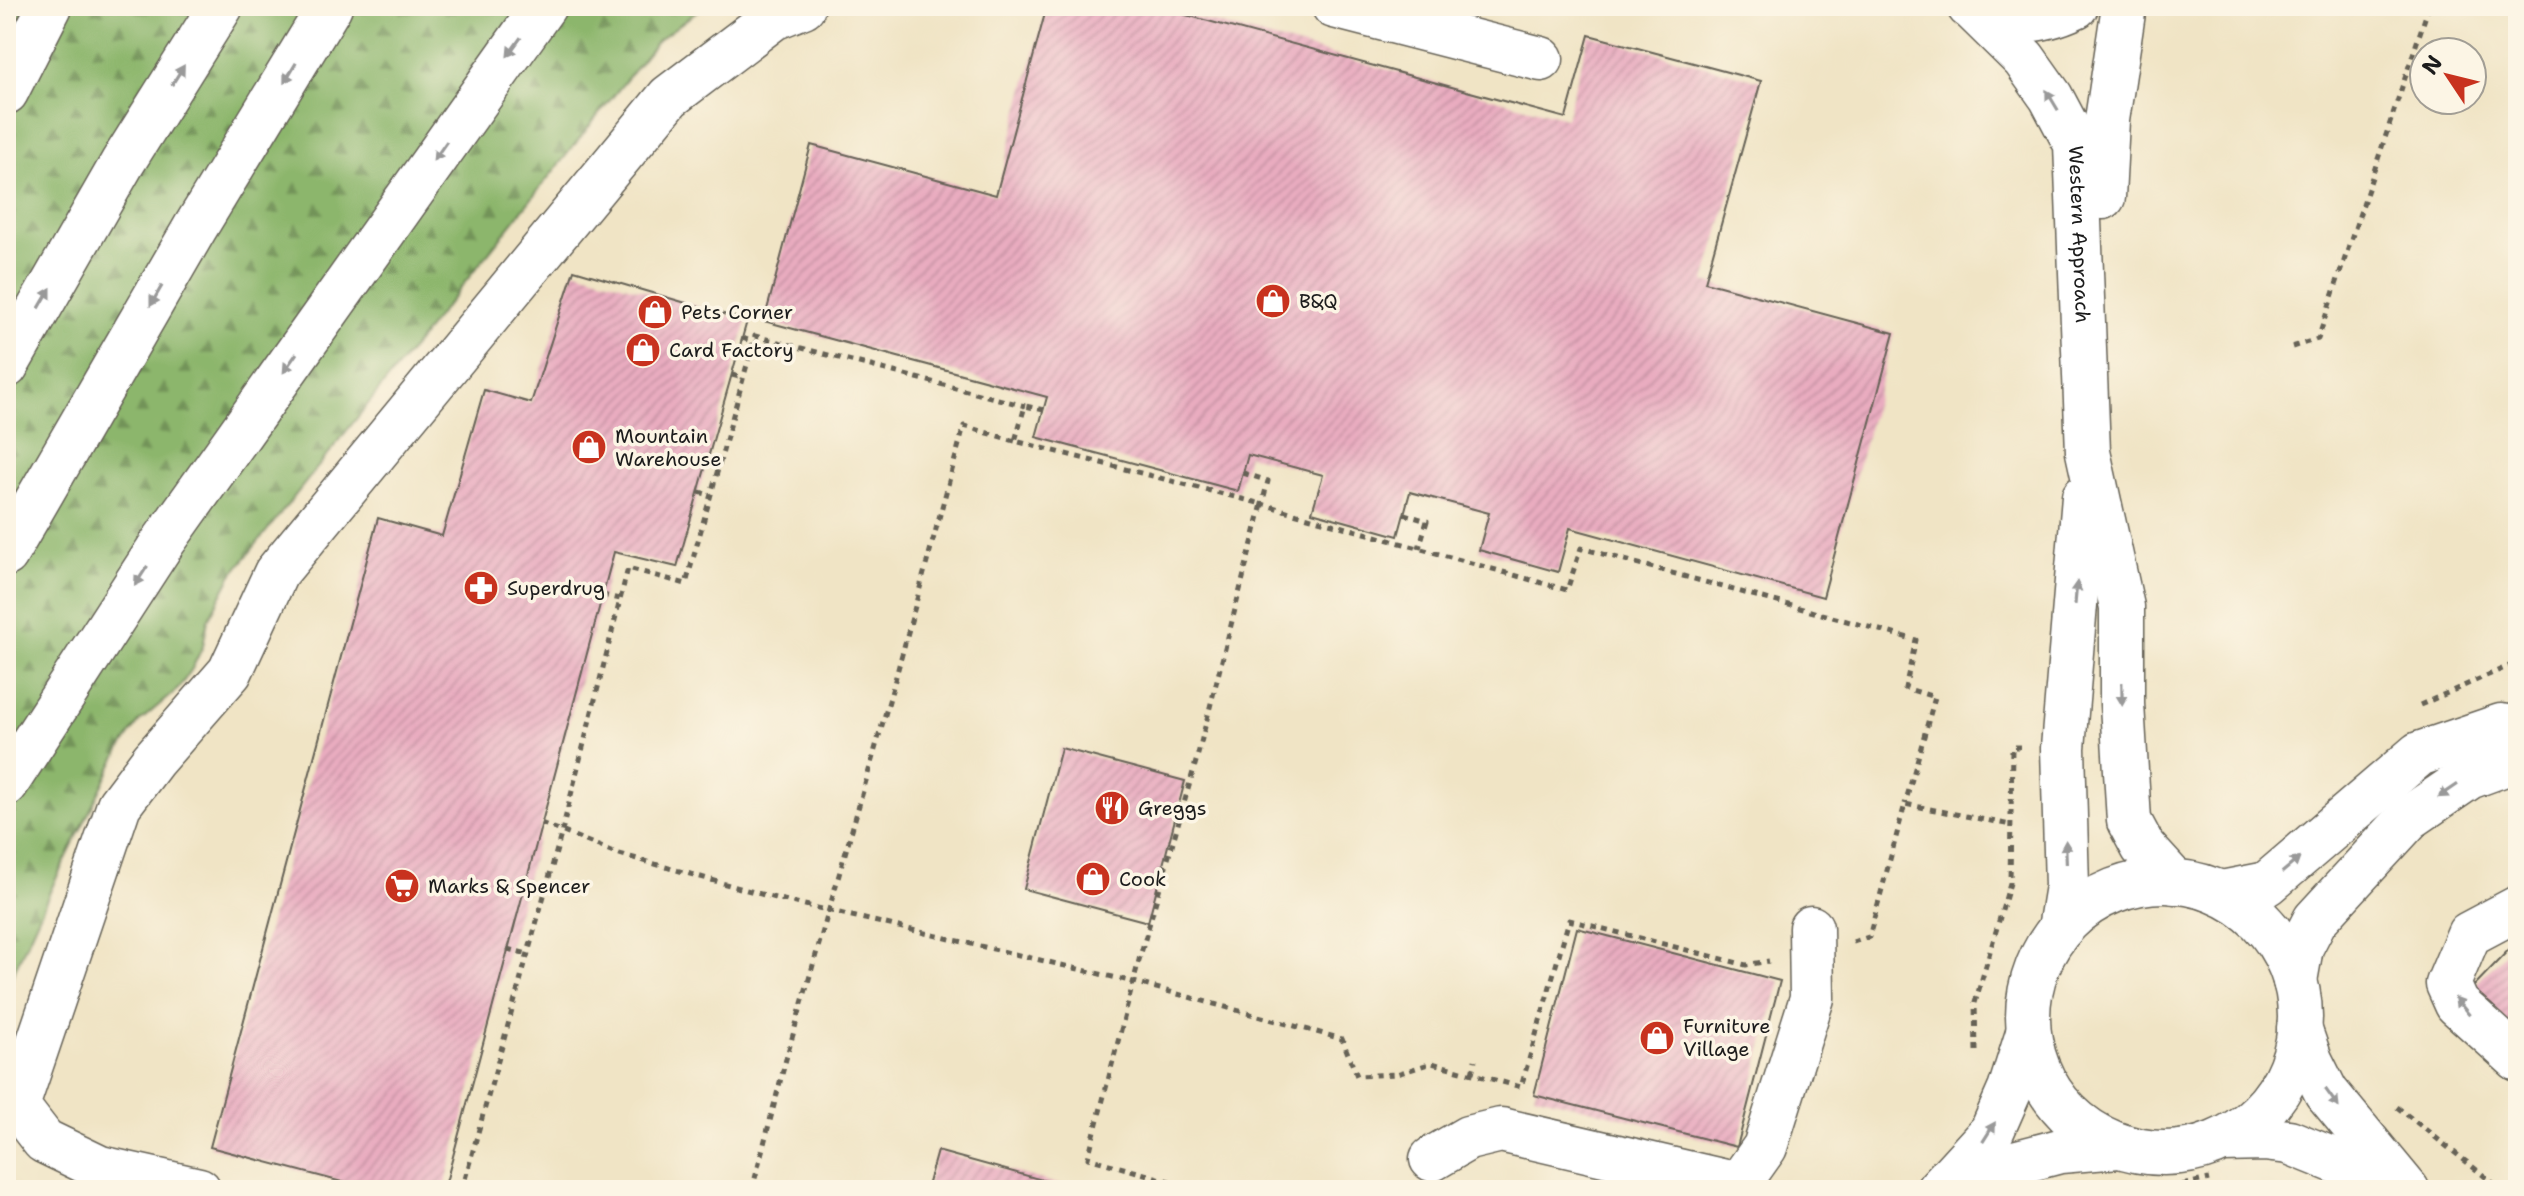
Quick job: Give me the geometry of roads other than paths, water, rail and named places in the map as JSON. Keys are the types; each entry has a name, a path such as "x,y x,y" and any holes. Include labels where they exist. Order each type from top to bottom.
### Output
{"main road":[{"path":"6,92 50,6"},
{"path":"6,366 123,162 221,6"},
{"path":"6,554 195,228 330,6"},
{"path":"6,784 163,542 544,6"},
{"path":"199,1190 100,1168 44,1141 17,1106 119,805 153,760 230,672 276,573 669,97 773,18 803,6"},
{"path":"1334,6 1541,59"},
{"path":"1970,6 2001,19 2040,19 2076,6"},
{"name":"Western Approach","path":"1970,6 2024,59 2051,97 2076,144 2088,452 2122,607 2122,704 2129,821 2143,847 2175,882"},
{"name":"Western Approach","path":"2060,929 2067,886 2063,748 2088,452 2107,120 2124,6"},
{"path":"2221,893 2267,884 2419,754 2501,726 2518,728"},
{"path":"2295,981 2301,947 2315,920 2409,818 2469,777 2518,759"},
{"path":"1938,1190 1992,1131 2010,1090 2028,1033 2031,989 2042,957 2060,929 2078,911 2100,897 2136,885 2175,882 2198,885 2221,893 2260,920 2281,949 2295,981 2299,1004 2299,1028 2288,1073 2261,1112 2223,1140 2198,1149 2171,1153 2144,1152 2118,1146 2095,1135 2075,1120 2057,1102 2043,1081 2028,1033"},
{"path":"2518,908 2469,934 2448,984 2457,1004 2518,1059"},
{"path":"1432,1159 1468,1138 1501,1130 1738,1185 1765,1147 1812,998 1811,940"},
{"path":"2299,1028 2326,1092 2406,1190"},
{"path":"2223,1140 2289,1142 2406,1190"},
{"path":"1977,1190 2014,1163 2060,1151 2118,1146"}],"place":[{"name":"B&Q","path":"1273,301"},
{"name":"Pets Corner","path":"655,312"},
{"name":"Card Factory","path":"643,350"},
{"name":"Mountain Warehouse","path":"589,447"},
{"name":"Superdrug","path":"481,588"},
{"name":"Greggs","path":"1112,808"},
{"name":"Cook","path":"1093,879"},
{"name":"Marks & Spencer","path":"402,886"},
{"name":"Furniture Village","path":"1657,1038"}]}
